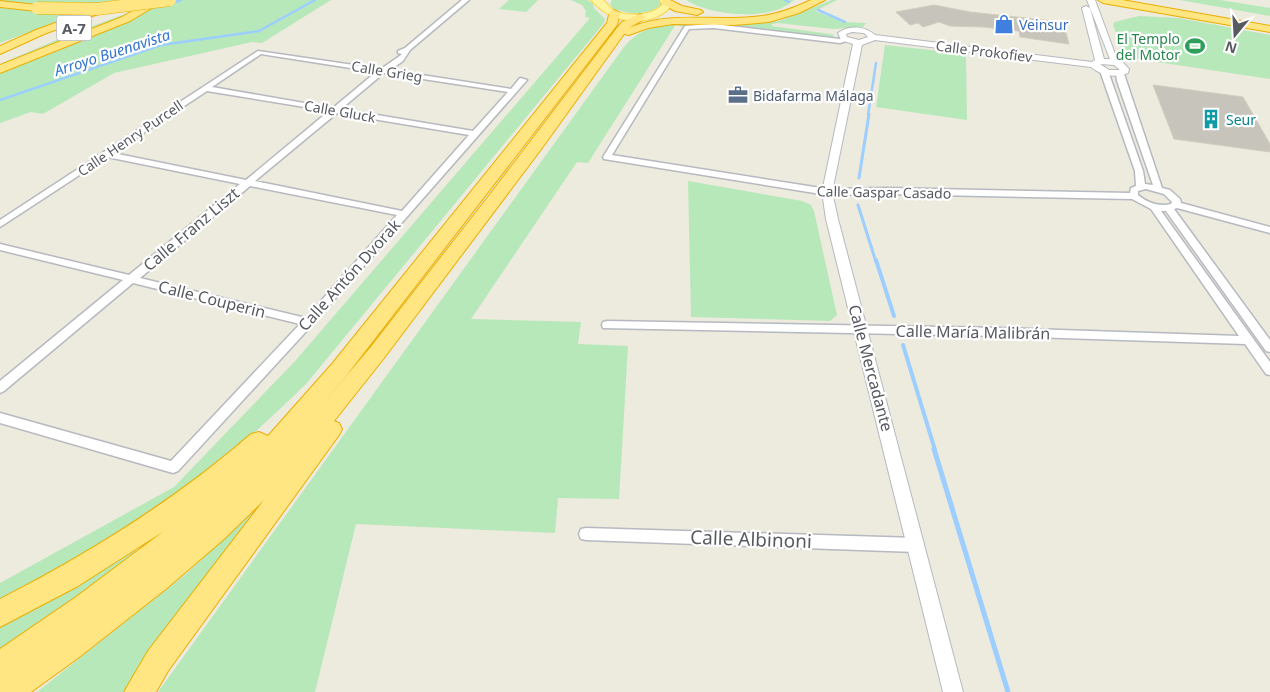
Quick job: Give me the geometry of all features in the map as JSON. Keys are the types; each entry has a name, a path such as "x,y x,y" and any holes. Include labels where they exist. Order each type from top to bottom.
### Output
{"highway":[{"name":"A-7","path":"0,50 40,32 127,0"},
{"name":"A-7","path":"0,58 148,0"},
{"path":"0,69 126,19 160,0"},
{"path":"0,4 37,8 96,9 170,0"},
{"path":"669,1 687,11 755,16 786,10 800,0"},
{"path":"598,64 628,32 641,25 671,19 748,21 765,19 796,11 820,0"},
{"path":"1104,0 1270,29"},
{"path":"1130,0 1270,25"},
{"path":"1161,0 1270,20"},
{"path":"0,666 114,585 205,510 266,452 339,370 613,23 605,4"},
{"path":"653,15 672,12 731,18 765,19"},
{"path":"6,692 62,654 129,602 242,506 322,421 382,348 598,64 626,24 640,17"},
{"path":"139,692 158,661 374,372 382,348"},
{"path":"0,614 111,552 163,517 248,451 311,390 339,370"}],"main road":[{"path":"605,4 640,17 653,15 665,9 669,1"}],"street":[{"name":"Calle Franz Liszt","path":"0,388 382,70 391,67 406,54 407,49 466,0"},
{"path":"1084,0 1097,63 1104,71 1139,171 1141,187"},
{"path":"1091,0 1112,54 1117,63 1125,69 1125,72 1120,73 1104,71"},
{"name":"Calle Gaspar Casado","path":"853,41 714,26 687,27 607,157 827,192 886,191 1134,196"},
{"path":"852,30 866,31 874,38 867,42 853,41 842,34 852,30"},
{"name":"Calle Prokofiev","path":"874,38 1097,63 1117,63"},
{"name":"Calle Mercadante","path":"853,41 827,192 832,220 953,692"},
{"name":"Calle Grieg","path":"260,52 513,91"},
{"name":"Calle Henry Purcell","path":"0,224 260,52"},
{"path":"1120,73 1121,81 1158,188"},
{"name":"Calle Antón Dvorak","path":"0,418 173,468 308,322 523,80"},
{"name":"Calle Gluck","path":"204,88 476,134"},
{"path":"105,154 404,214"},
{"path":"1270,225 1174,205 1154,207 1134,196 1134,190 1141,187 1158,188 1167,192 1174,205 1270,348"},
{"path":"1174,205 1270,230"},
{"path":"1154,207 1270,371"},
{"name":"Calle Couperin","path":"0,247 308,322"},
{"name":"Calle María Malibrán","path":"607,325 861,329 1248,340"},
{"name":"Calle Albinoni","path":"586,534 916,545"}],"green space":[{"path":"0,0 114,0 0,43 0,8 34,10"},
{"path":"162,0 331,0 262,43 252,42 114,73 43,114 31,112 0,123 0,64 61,38"},
{"path":"509,0 538,0 526,12 499,9"},
{"path":"571,0 587,0 593,3 594,8 605,19 604,23 306,384 217,466 144,521 104,546 0,604 0,583 174,487 296,360 590,18 585,17 586,11 582,5"},
{"path":"612,0 660,0 662,4 658,10 634,14 613,9 610,4"},
{"path":"686,0 794,0 784,7 771,12 741,14 710,10"},
{"path":"832,0 837,0 815,11 843,22 866,23 863,27 833,29 772,24 772,26 830,34 834,35 833,37 712,24 749,24 779,21"},
{"path":"1180,0 1220,0 1270,8 1270,16"},
{"name":"El Templo del Motor","path":"1139,16 1179,18 1270,35 1270,79 1124,57 1113,24"},
{"path":"670,22 689,24 682,27 676,24 588,163 577,162 471,319 581,322 578,344 628,346 619,499 558,498 555,533 356,524 315,692 158,692 624,47 634,37 644,31"},
{"path":"885,45 966,54 967,120 876,107"},
{"path":"688,181 802,201 811,205 814,211 837,315 830,321 691,317"},
{"path":"266,500 129,692 37,692 186,574"},
{"path":"128,550 139,551 82,594 0,651 0,627 97,572"}],"building":[{"name":"Veinsur","path":"934,5 970,12 1063,22 1069,44 1020,37 1019,31 950,26 939,22 923,27 918,23 910,25 896,12"},
{"name":"Seur","path":"1153,85 1243,97 1270,144 1270,152 1174,139"}],"waterway":[{"path":"173,3 181,0"},
{"name":"Arroyo Buenavista","path":"0,100 161,45 259,31 315,0"},
{"path":"785,0 789,2"},
{"path":"818,10 845,22"},
{"path":"868,115 876,63"},
{"path":"859,178 869,114"},
{"path":"858,205 876,262"},
{"path":"876,260 894,316"},
{"path":"903,345 935,450"},
{"path":"934,449 1008,692"}],"place":[{"name":"Veinsur","path":"1004,24"},
{"name":"El Templo del Motor","path":"1195,46"},
{"name":"Bidafarma Málaga","path":"738,95"},
{"name":"Seur","path":"1211,119"}]}
